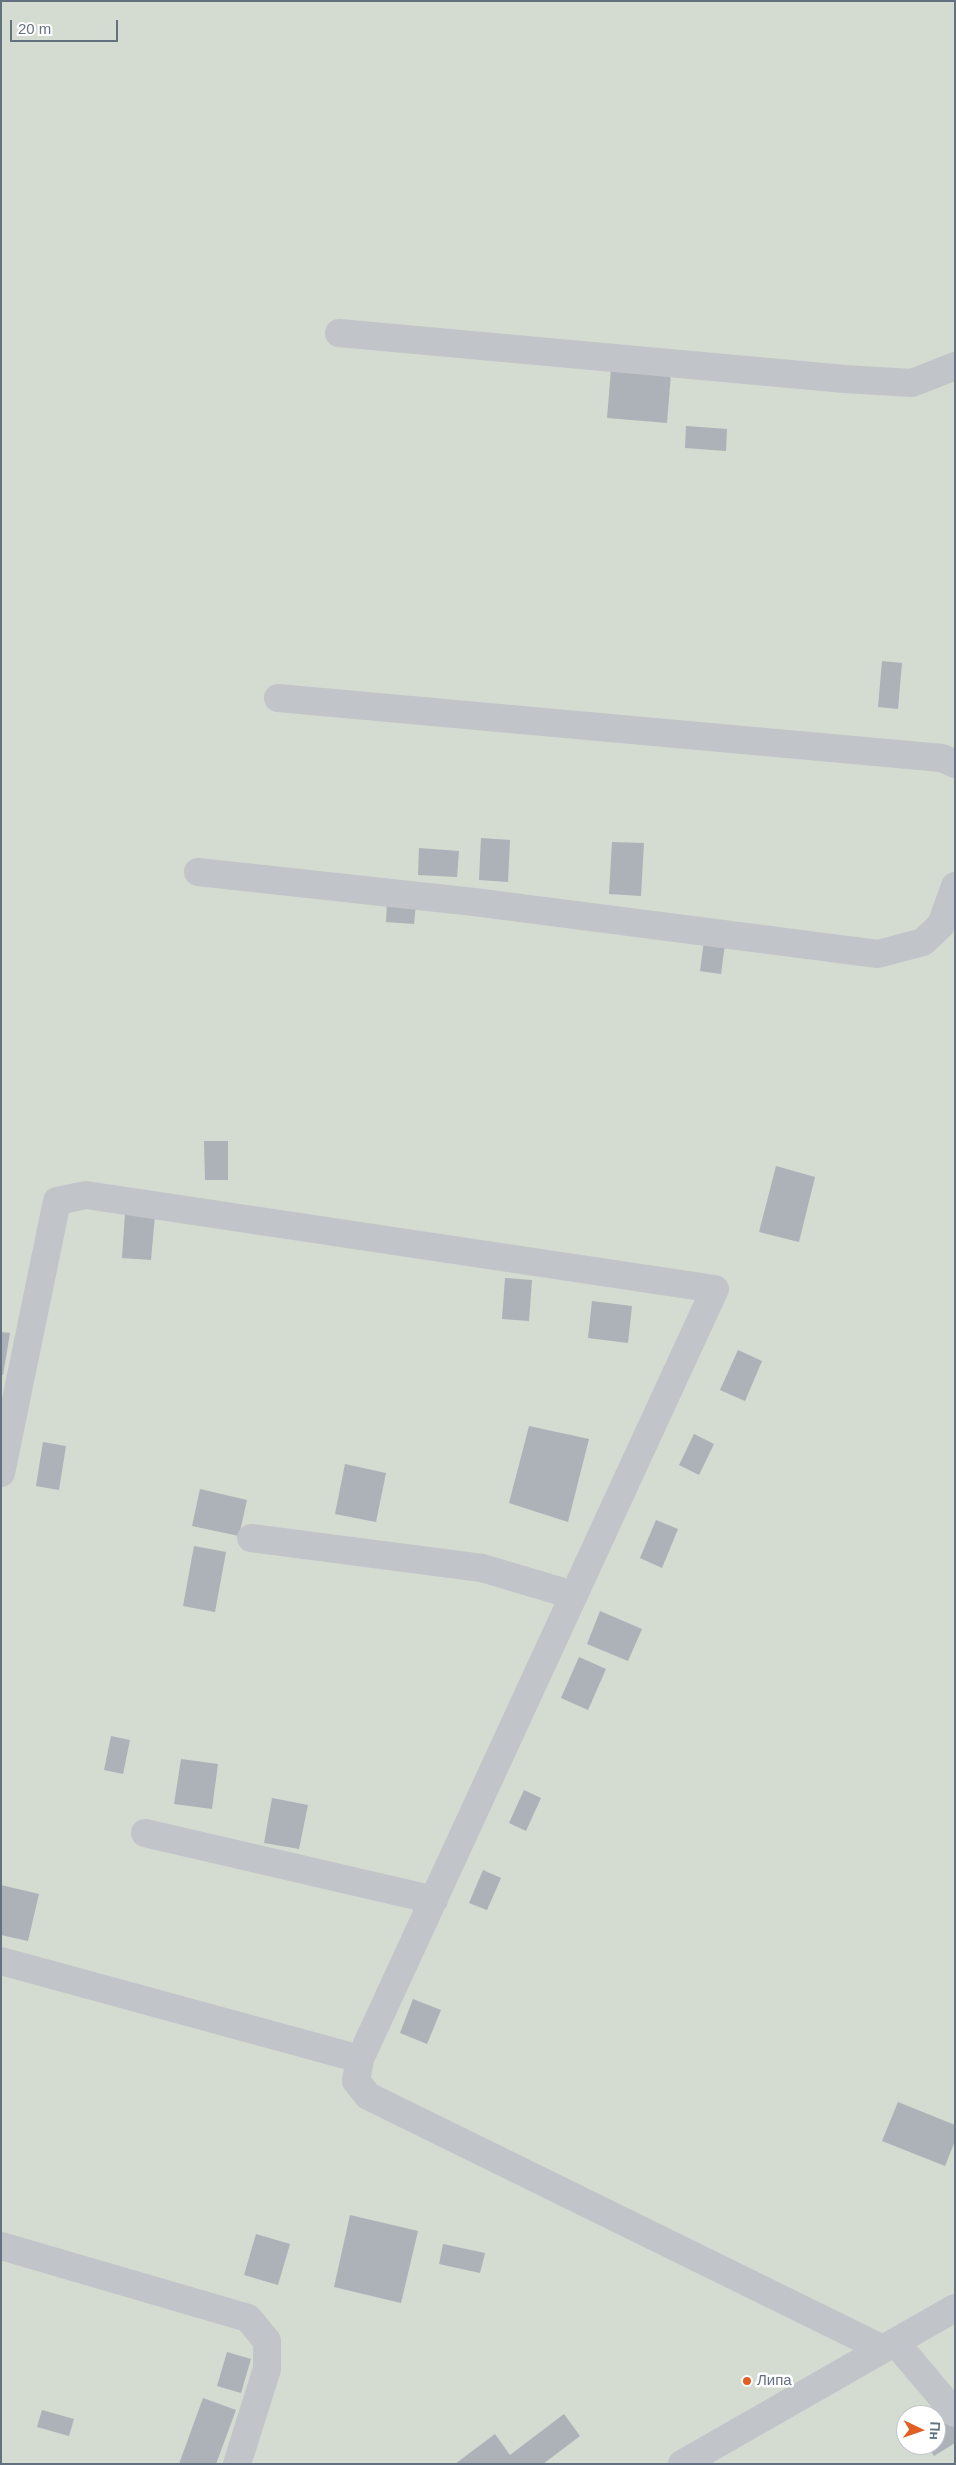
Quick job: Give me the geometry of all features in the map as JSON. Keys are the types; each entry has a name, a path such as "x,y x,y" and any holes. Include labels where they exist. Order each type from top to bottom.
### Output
{"street":[{"path":"339,333 844,379 912,382 955,366"},
{"path":"278,698 932,757 955,764"},
{"path":"198,872 474,902 878,954 923,942 941,925 955,886"},
{"path":"1,1473 57,1202 86,1195 714,1289 360,2059 356,2081 368,2096 889,2346 955,2413"},
{"path":"251,1538 482,1568 574,1595"},
{"path":"145,1833 434,1900"},
{"path":"1,1961 360,2059"},
{"path":"1,2246 248,2318 267,2341 267,2369 237,2464"},
{"path":"682,2464 955,2308"}],"shaded area":[{"path":"1,1 955,1 955,2464 1,2464"}],"building":[{"path":"611,369 671,373 667,423 607,418"},
{"path":"686,426 727,429 726,451 685,448"},
{"path":"882,661 902,663 898,709 878,707"},
{"path":"481,838 510,840 508,882 479,880"},
{"path":"612,842 644,843 641,896 609,894"},
{"path":"419,848 459,851 457,877 418,875"},
{"path":"387,902 416,903 414,924 386,922"},
{"path":"704,941 725,944 721,974 700,971"},
{"path":"204,1141 228,1141 228,1180 205,1180"},
{"path":"776,1166 815,1177 799,1242 759,1232"},
{"path":"125,1213 155,1215 151,1260 122,1258"},
{"path":"505,1278 532,1280 529,1321 502,1319"},
{"path":"592,1301 632,1306 628,1343 588,1338"},
{"path":"1,1332 10,1333 3,1375 1,1374"},
{"path":"738,1350 762,1361 745,1401 720,1390"},
{"path":"529,1426 589,1439 568,1522 509,1503"},
{"path":"694,1434 714,1444 699,1475 679,1465"},
{"path":"43,1442 66,1446 59,1490 36,1486"},
{"path":"345,1464 386,1473 376,1522 335,1514"},
{"path":"200,1489 247,1500 239,1536 192,1526"},
{"path":"656,1520 678,1529 662,1568 640,1558"},
{"path":"194,1546 226,1552 215,1612 183,1606"},
{"path":"600,1611 642,1629 628,1661 587,1644"},
{"path":"579,1657 606,1669 588,1710 561,1698"},
{"path":"111,1736 130,1740 123,1774 104,1770"},
{"path":"181,1759 218,1764 212,1809 174,1804"},
{"path":"524,1790 541,1798 526,1831 509,1823"},
{"path":"272,1798 308,1805 299,1849 264,1843"},
{"path":"483,1870 501,1878 487,1910 469,1903"},
{"path":"1,1885 39,1894 28,1941 1,1935"},
{"path":"413,1999 441,2010 427,2044 400,2033"},
{"path":"898,2102 955,2125 955,2141 945,2166 882,2141"},
{"path":"350,2215 418,2231 401,2303 334,2287"},
{"path":"256,2234 290,2244 278,2285 244,2275"},
{"path":"443,2244 485,2253 480,2273 439,2264"},
{"path":"227,2352 251,2359 241,2393 217,2386"},
{"path":"203,2398 236,2410 216,2464 179,2464"},
{"path":"42,2410 74,2419 69,2436 37,2427"},
{"path":"949,2412 955,2422 955,2443 946,2449 946,2414"},
{"path":"564,2414 580,2436 543,2464 455,2464 495,2434 510,2455"}],"place":[{"name":"Липа","path":"747,2381"}]}
